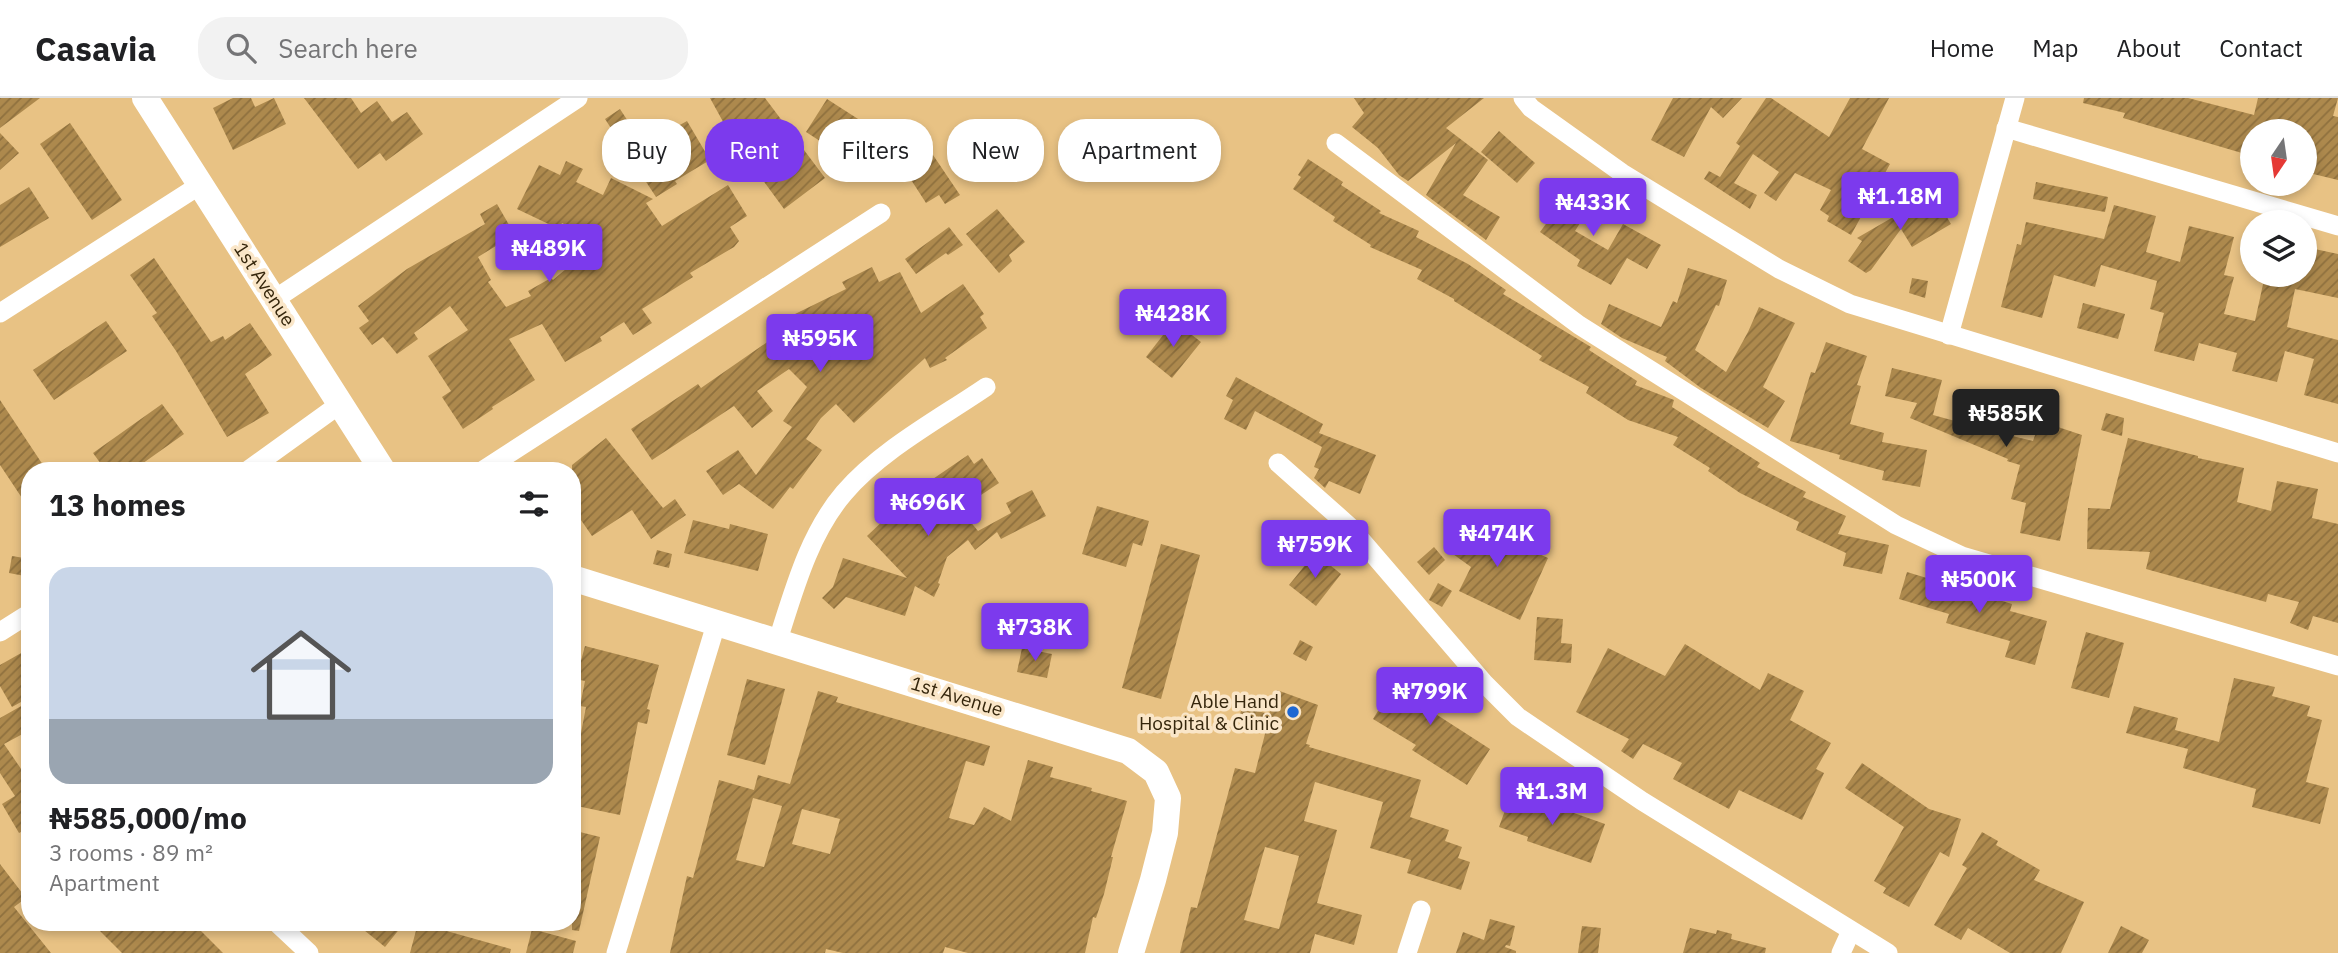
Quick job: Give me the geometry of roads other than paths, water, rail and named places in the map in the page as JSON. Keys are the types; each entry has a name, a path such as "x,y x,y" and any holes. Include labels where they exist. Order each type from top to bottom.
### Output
{"street":[{"name":"1st Avenue","path":"145,98 377,462"},
{"path":"275,299 578,98"},
{"path":"1523,98 1531,108 1622,173 1779,269 1850,304 2338,453"},
{"path":"1949,335 2015,98"},
{"path":"2006,128 2338,226"},
{"path":"1336,143 1579,325 1896,525 1962,556 2338,666"},
{"path":"0,313 200,185"},
{"path":"496,462 881,213"},
{"path":"778,640 815,538 843,494 874,463 986,387"},
{"path":"259,462 340,404"},
{"path":"1278,463 1349,526 1484,683 1518,717 1642,801 1888,953"},
{"name":"1st Avenue","path":"581,581 1128,751 1156,772 1168,798 1164,833 1153,880 1130,953"},
{"path":"0,632 21,619"},
{"path":"616,953 717,621"},
{"path":"1407,953 1421,910"},
{"path":"286,931 309,953"},
{"path":"1841,953 1851,931"}],"place":[{"name":"Able Hand Hospital & Clinic","path":"1293,712"}]}
